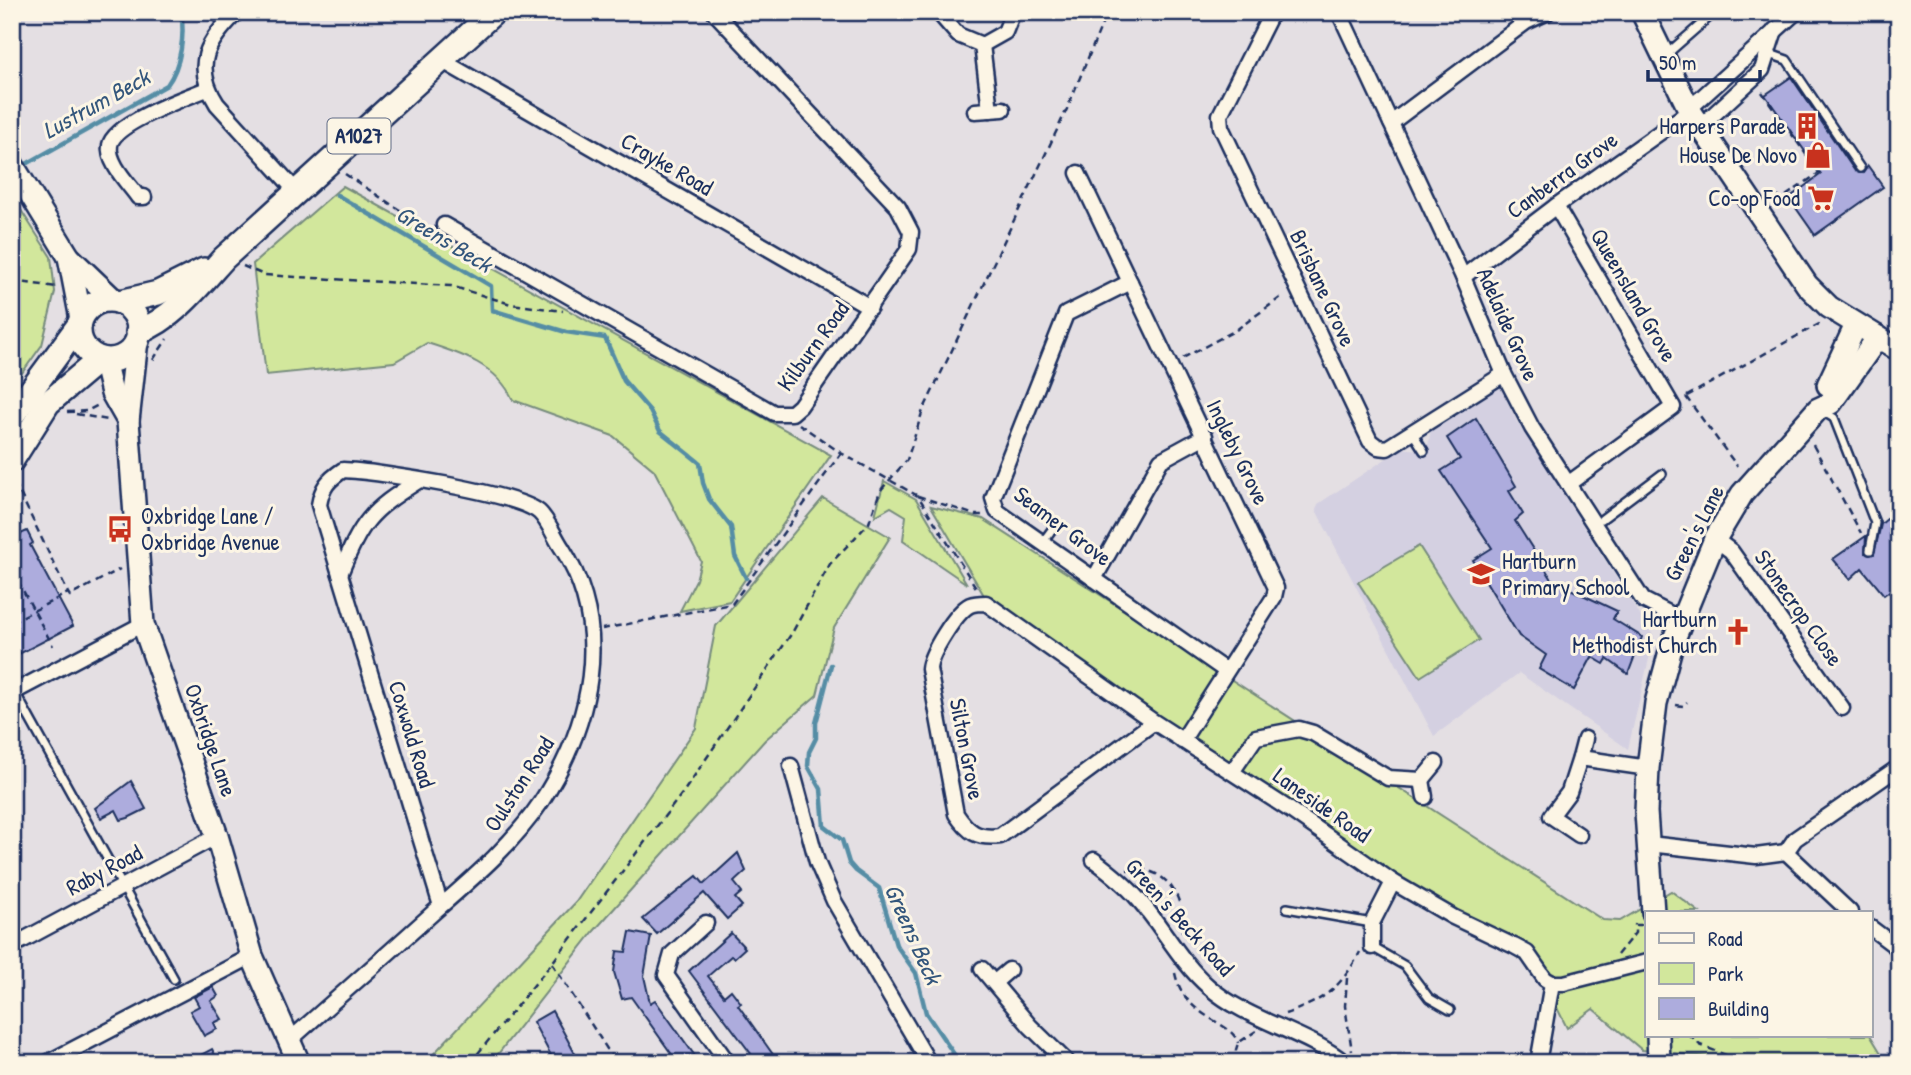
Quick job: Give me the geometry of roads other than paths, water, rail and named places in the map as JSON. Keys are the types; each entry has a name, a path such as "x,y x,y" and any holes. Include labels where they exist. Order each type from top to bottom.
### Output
{"main road":[{"name":"A1027","path":"14,472 48,403 102,359 122,357 137,336 153,327 232,262 297,192 494,12"},
{"name":"A1027","path":"12,416 88,308 100,301 117,302 158,293 232,262"},
{"path":"117,302 134,314 137,336"},
{"path":"80,322 80,340 88,352 102,359"}],"street":[{"path":"237,12 215,34 209,46 205,61 207,89 217,104 297,192"},
{"name":"Kilburn Road","path":"444,225 454,237 774,413 784,414 800,406 909,249 911,232 906,218 714,12"},
{"path":"937,12 958,35 982,45"},
{"path":"982,45 1004,32 1013,12"},
{"name":"Brisbane Grove","path":"1272,12 1220,115 1221,127 1370,441 1378,447 1387,448 1504,374"},
{"name":"Adelaide Grove","path":"1339,12 1463,278 1504,374 1532,428 1643,600 1682,620"},
{"path":"1391,123 1526,22 1548,12"},
{"path":"1642,12 1693,116 1817,298 1899,350"},
{"path":"1693,116 1721,79 1796,12"},
{"path":"1693,116 1734,96 1762,70 1770,54 1776,28"},
{"path":"982,45 989,110"},
{"path":"1755,49 1770,54"},
{"name":"Crayke Road","path":"441,60 870,307"},
{"path":"1721,79 1734,96"},
{"path":"144,197 138,197 112,159 110,145 116,134 167,104 207,89"},
{"name":"Canberra Grove","path":"1463,278 1556,206 1693,116"},
{"path":"16,172 69,257 117,302"},
{"name":"Ingleby Grove","path":"1078,173 1276,588 1274,597 1182,741"},
{"name":"Queensland Grove","path":"1556,206 1673,407 1568,484"},
{"path":"69,257 80,322"},
{"name":"Seamer Grove","path":"1130,282 1066,314 993,498 997,511 1226,671"},
{"name":"Green's Lane","path":"1653,911 1646,812 1648,768 1656,703 1682,620 1715,539 1747,488 1818,410 1856,324"},
{"name":"Oxbridge Lane","path":"121,421 137,336"},
{"name":"Green's Lane","path":"1818,410 1831,403 1878,337"},
{"name":"Oxbridge Lane","path":"102,359 121,421 143,624 217,836 252,956 299,1063"},
{"path":"1094,579 1161,460 1205,436"},
{"name":"Coxwold Road","path":"418,481 359,470 343,470 329,479 321,492 319,505 441,906"},
{"path":"340,574 367,517 381,504 418,481"},
{"name":"Oulston Road","path":"288,1041 503,851 541,802 573,745 588,701 592,631 575,569 539,512 493,493 418,481"},
{"name":"Stonecrop Close","path":"1715,539 1731,551 1842,708"},
{"name":"Silton Grove","path":"986,603 972,603 963,610 930,657 929,669 956,814 968,831 984,838 1000,836 1154,722"},
{"name":"Laneside Road","path":"986,603 1154,722 1393,882 1527,953 1545,979 1552,983"},
{"path":"13,692 143,624"},
{"path":"1232,772 1256,737 1298,729 1313,733 1388,778 1422,780"},
{"path":"1579,835 1551,816 1569,792 1584,739"},
{"path":"1580,758 1648,768"},
{"path":"1425,797 1422,780 1436,762"},
{"path":"791,766 808,832 834,901 929,1063"},
{"path":"1649,844 1756,856 1786,852 1795,839 1899,767"},
{"name":"Raby Road","path":"12,946 217,836"},
{"path":"1786,852 1849,911"},
{"name":"Green's Beck Road","path":"1094,860 1139,899 1182,958 1208,986 1228,1002 1350,1061"},
{"path":"1371,934 1393,882"},
{"path":"706,923 671,954 666,975 728,1063"},
{"path":"1872,929 1899,949"},
{"path":"47,1063 252,956"},
{"path":"1538,1063 1552,983 1645,962"},
{"path":"982,969 1030,1026 1068,1063"},
{"path":"995,982 1009,970"},
{"path":"1658,1036 1659,1063"}],"lane":[{"path":"1664,57 1715,12"},
{"path":"1770,54 1787,60 1860,168"},
{"path":"1818,410 1834,418 1860,489 1871,509 1874,531 1870,550"},
{"path":"1412,432 1424,451"},
{"path":"1602,519 1662,474"},
{"path":"1042,543 1053,528"},
{"path":"13,692 174,979"},
{"path":"1287,908 1371,934 1405,966 1429,998 1450,1010"}],"waterway":[{"name":"Lustrum Beck","path":"21,167 167,85 176,69 181,50 181,12"},
{"name":"Greens Beck","path":"337,195 491,286 492,310 566,332 605,338 624,381 650,411 660,431 700,463 709,499 731,527 735,556 746,578"},
{"name":"Greens Beck","path":"831,665 816,723 816,738 809,752 808,766 821,789 824,826 842,840 849,863 856,871 879,888 896,945 916,973 926,1013 960,1063"}],"place":[{"name":"Harpers Parade","path":"1807,126"},
{"name":"House De Novo","path":"1818,155"},
{"name":"Co-op Food","path":"1821,198"},
{"name":"Oxbridge Lane / Oxbridge Avenue","path":"120,529"},
{"name":"Hartburn Primary School","path":"1481,574"},
{"name":"Hartburn Methodist Church","path":"1738,632"}]}
